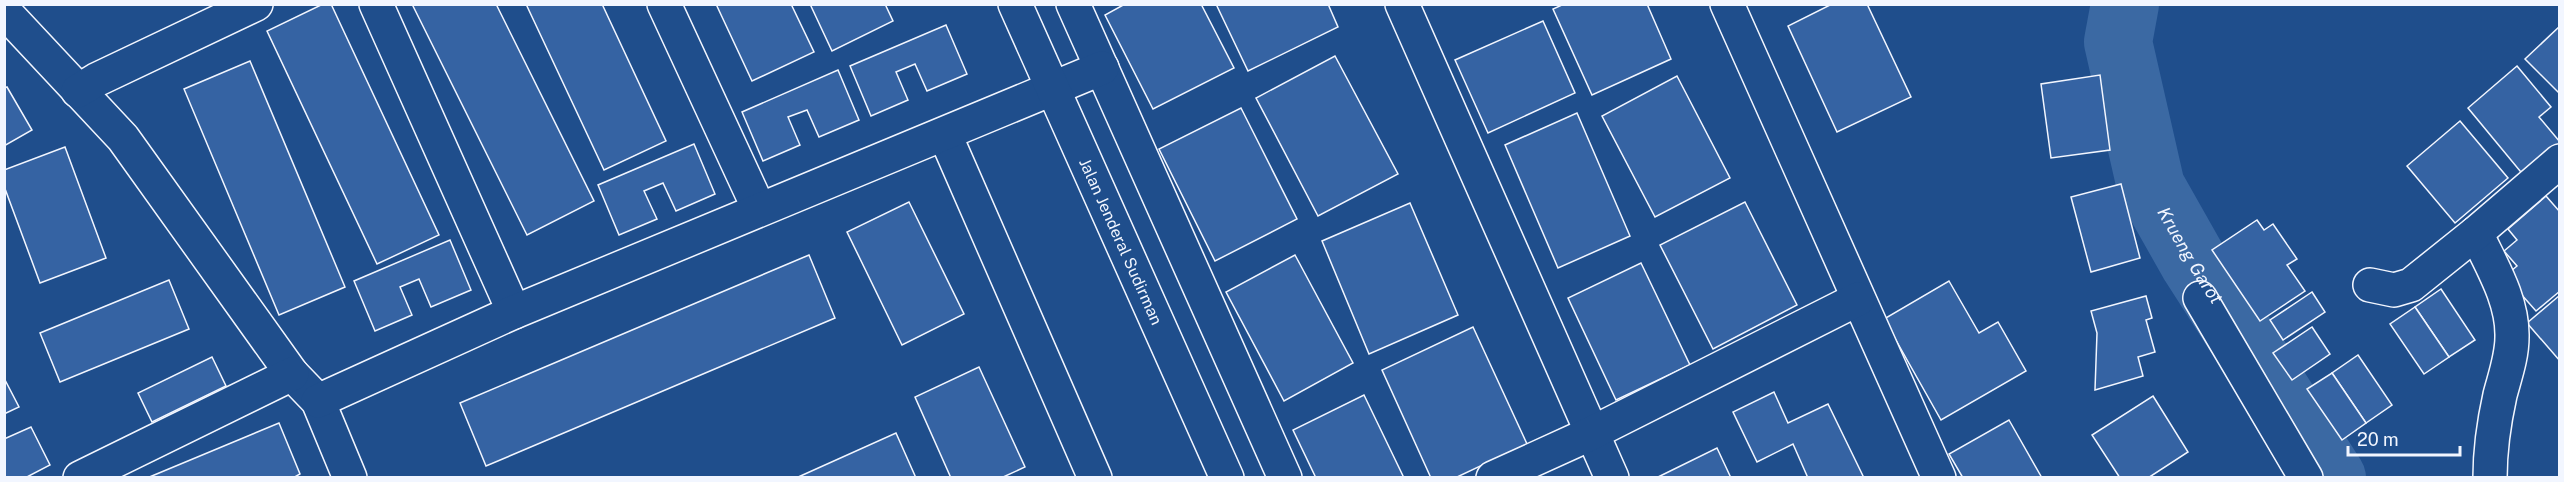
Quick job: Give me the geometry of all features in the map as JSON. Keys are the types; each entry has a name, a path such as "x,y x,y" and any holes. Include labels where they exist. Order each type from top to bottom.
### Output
{"street":[{"path":"78,91 96,80 256,4"},
{"path":"376,4 514,312"},
{"path":"664,4 759,209"},
{"name":"Jalan Jenderal Sudirman","path":"1015,4 1227,477"},
{"path":"1073,4 1285,477"},
{"path":"1402,4 1612,477"},
{"path":"1727,4 1939,477"},
{"path":"4,11 123,138 292,374 318,401 350,477"},
{"path":"318,401 514,312 1102,68"},
{"path":"945,135 1095,477"},
{"path":"2370,285 2394,290 2411,285 2476,233 2559,161"},
{"path":"2476,233 2502,288 2510,318 2512,337 2498,409 2490,460 2490,477"},
{"path":"2200,298 2306,477"},
{"path":"1493,477 1592,433 1858,299"},
{"path":"80,477 292,374"}],"building":[{"path":"323,4 331,4 439,235 377,264 267,31"},
{"path":"412,4 496,4 594,201 527,235"},
{"path":"526,4 602,4 666,141 604,170"},
{"path":"716,4 791,4 814,52 752,81"},
{"path":"810,4 885,4 893,21 832,51"},
{"path":"1125,4 1201,4 1234,68 1153,109 1105,15"},
{"path":"1216,4 1328,4 1338,27 1248,71"},
{"path":"1564,4 1647,4 1671,59 1592,95 1553,9"},
{"path":"1832,4 1867,4 1911,97 1837,132 1788,26"},
{"path":"1543,21 1575,93 1488,133 1455,60"},
{"path":"946,25 967,74 927,91 915,64 896,72 908,100 871,116 850,66"},
{"path":"2560,26 2560,94 2525,59"},
{"path":"1335,56 1398,174 1318,216 1256,98"},
{"path":"250,61 345,287 279,315 184,89"},
{"path":"2517,66 2551,107 2539,117 2560,142 2560,148 2525,177 2468,108"},
{"path":"838,70 859,120 819,137 807,110 788,117 800,145 763,161 742,112"},
{"path":"2100,75 2110,150 2051,158 2041,84"},
{"path":"1677,76 1730,178 1655,217 1602,116"},
{"path":"7,87 32,130 4,146 4,88"},
{"path":"1241,108 1297,219 1215,261 1159,149"},
{"path":"1577,113 1630,236 1558,268 1505,145"},
{"path":"2460,121 2508,178 2455,223 2407,166"},
{"path":"694,144 715,194 676,211 663,183 644,191 657,219 619,235 598,185"},
{"path":"65,147 106,258 40,283 4,186 4,170"},
{"path":"2121,184 2140,258 2091,272 2071,197"},
{"path":"2546,196 2560,212 2560,291 2536,311 2505,276 2517,266 2504,251 2517,240 2508,229"},
{"path":"909,202 964,314 902,345 847,232"},
{"path":"1745,202 1797,305 1713,349 1660,245"},
{"path":"1410,203 1458,315 1369,354 1322,241"},
{"path":"2257,220 2264,230 2273,224 2297,259 2287,265 2305,291 2260,321 2212,250"},
{"path":"450,240 471,290 431,307 419,279 400,287 412,315 375,331 354,281"},
{"path":"809,255 835,318 486,466 460,403"},
{"path":"1295,255 1353,363 1284,401 1226,292"},
{"path":"1641,263 1690,365 1616,400 1568,298"},
{"path":"169,280 189,329 60,382 40,333"},
{"path":"1949,281 1979,333 1998,322 2026,371 1941,420 1884,319"},
{"path":"2441,289 2475,340 2449,357 2415,307"},
{"path":"2312,292 2325,312 2283,340 2270,320"},
{"path":"2560,295 2560,361 2527,323"},
{"path":"2146,296 2152,318 2146,320 2155,352 2138,357 2143,376 2095,390 2097,333 2091,311"},
{"path":"2415,307 2449,357 2424,374 2390,324"},
{"path":"1473,327 1527,444 1455,478 1431,478 1382,370"},
{"path":"2312,327 2330,354 2292,380 2273,353"},
{"path":"2358,355 2392,405 2366,423 2332,373"},
{"path":"212,357 226,386 152,422 138,393"},
{"path":"979,367 1025,467 1001,478 951,478 915,397"},
{"path":"2332,373 2366,423 2342,440 2307,389"},
{"path":"4,378 19,407 4,414"},
{"path":"1774,392 1788,423 1828,404 1864,478 1808,478 1793,444 1757,462 1733,412"},
{"path":"1364,395 1404,478 1316,478 1293,430"},
{"path":"2153,396 2188,452 2148,478 2120,478 2092,435"},
{"path":"2009,420 2042,478 1963,478 1949,454"},
{"path":"279,423 300,474 293,478 147,478"},
{"path":"31,427 50,465 25,478 4,478 4,439"},
{"path":"896,433 916,478 796,478"},
{"path":"1717,448 1731,478 1656,478"}],"waterway":[{"name":"Krueng Garot","path":"2125,4 2118,42 2151,187 2194,263 2332,478"}]}
